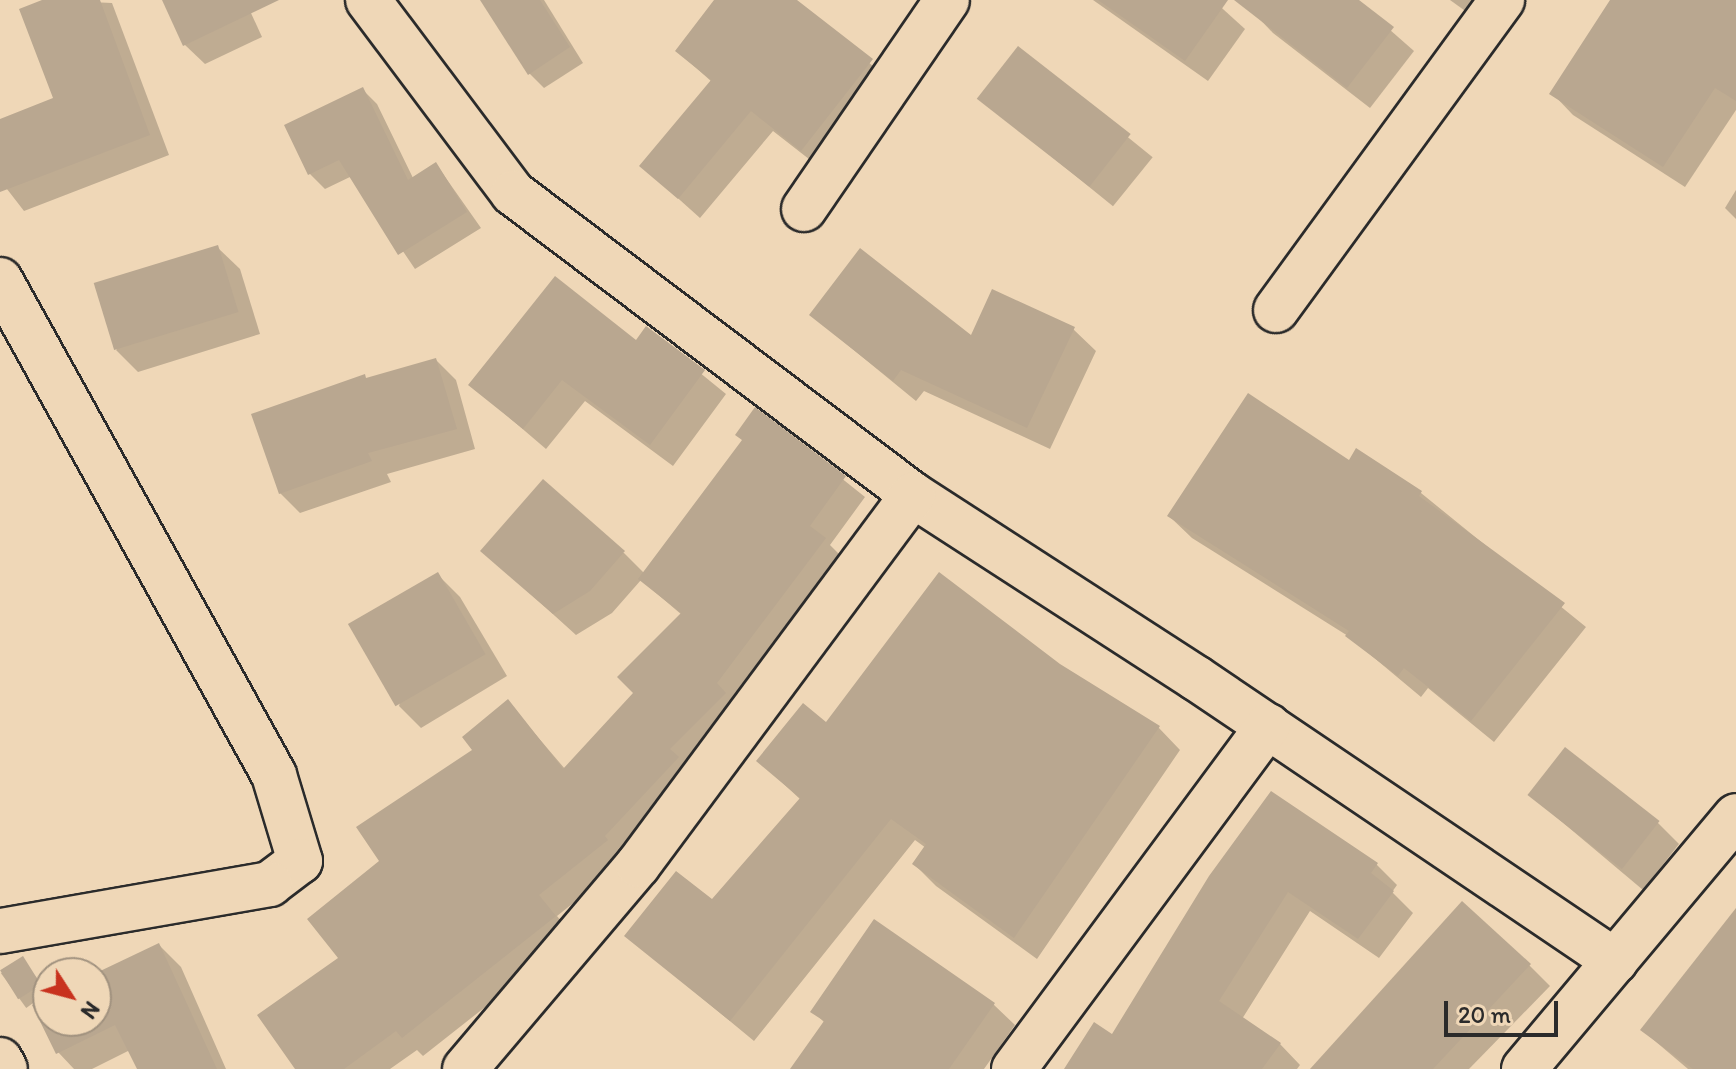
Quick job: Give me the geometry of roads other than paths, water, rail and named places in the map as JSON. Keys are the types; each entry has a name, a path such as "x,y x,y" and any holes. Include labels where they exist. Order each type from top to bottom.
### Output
{"street":[{"path":"368,0 513,193 913,495 1268,726 1615,961"},
{"path":"804,209 947,0"},
{"path":"1276,310 1502,0"},
{"path":"0,280 274,775 300,861 270,884 0,931"},
{"path":"465,1069 638,865 913,495"},
{"path":"1014,1069 1268,726"},
{"path":"1524,1069 1736,816"},
{"path":"0,1060 5,1069"}]}
